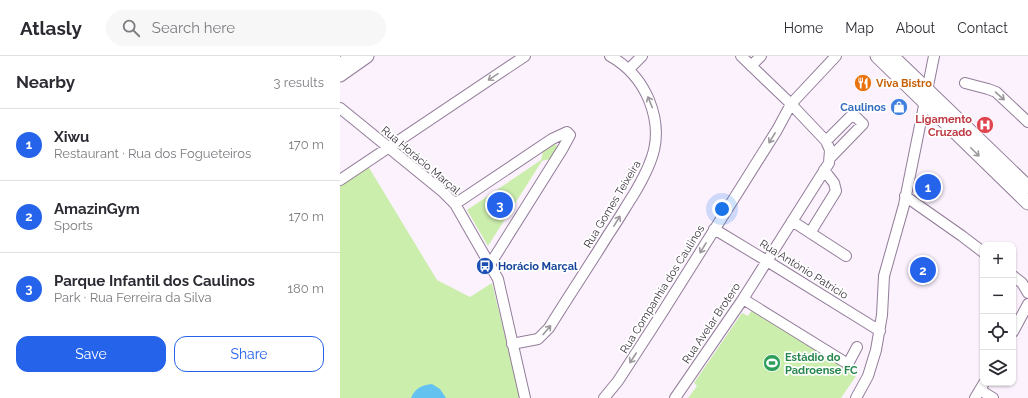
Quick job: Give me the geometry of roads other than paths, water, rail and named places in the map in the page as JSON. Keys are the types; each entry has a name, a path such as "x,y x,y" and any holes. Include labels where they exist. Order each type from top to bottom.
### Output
{"main road":[{"path":"877,56 926,96 1028,187"},
{"path":"892,56 926,96 1028,203"},
{"path":"340,75 364,57"}],"street":[{"path":"340,63 351,56"},
{"path":"340,180 525,56"},
{"name":"Rua Gomes Teixeira","path":"512,344 538,340 550,328 622,214 648,169 655,146 656,119 644,88 629,69 610,56"},
{"path":"629,69 642,56"},
{"path":"741,56 791,104 826,141 829,145 830,158"},
{"path":"751,66 761,56"},
{"name":"Rua Companhia dos Caulinos","path":"604,398 618,381 777,130 791,104 836,56"},
{"path":"856,398 868,376 876,350 882,315 884,276 904,205 934,56"},
{"path":"965,83 996,92 1028,122"},
{"name":"Rua Horácio Marçal","path":"340,108 442,191 455,204 489,266 498,279 524,398"},
{"name":"Rua Avelar Brotero","path":"675,398 742,299 829,163 830,158 863,124 853,114 826,141"},
{"path":"455,204 552,139 567,132 570,135 489,266"},
{"path":"810,233 836,191 834,183 824,170"},
{"path":"906,196 980,250"},
{"path":"792,221 846,256"},
{"name":"Rua António Patrício","path":"714,229 767,260 880,331"},
{"path":"1016,278 1022,283 1028,293"},
{"path":"742,299 848,364 857,347"},
{"path":"1016,326 1028,304"},
{"path":"979,390 993,398"}],"water":[{"path":"432,384 440,389 446,398 411,398 419,388"}],"place":[{"name":"Viva Bistro","path":"863,83"},
{"name":"Caulinos","path":"899,107"},
{"name":"Ligamento Cruzado","path":"985,125"},
{"name":"Xiwu","path":"928,187"},
{"name":"Parque Infantil dos Caulinos","path":"500,205"},
{"name":"Horácio Marçal","path":"485,266"},
{"name":"AmazinGym","path":"923,270"},
{"name":"Estádio do Padroense FC","path":"772,363"}]}
